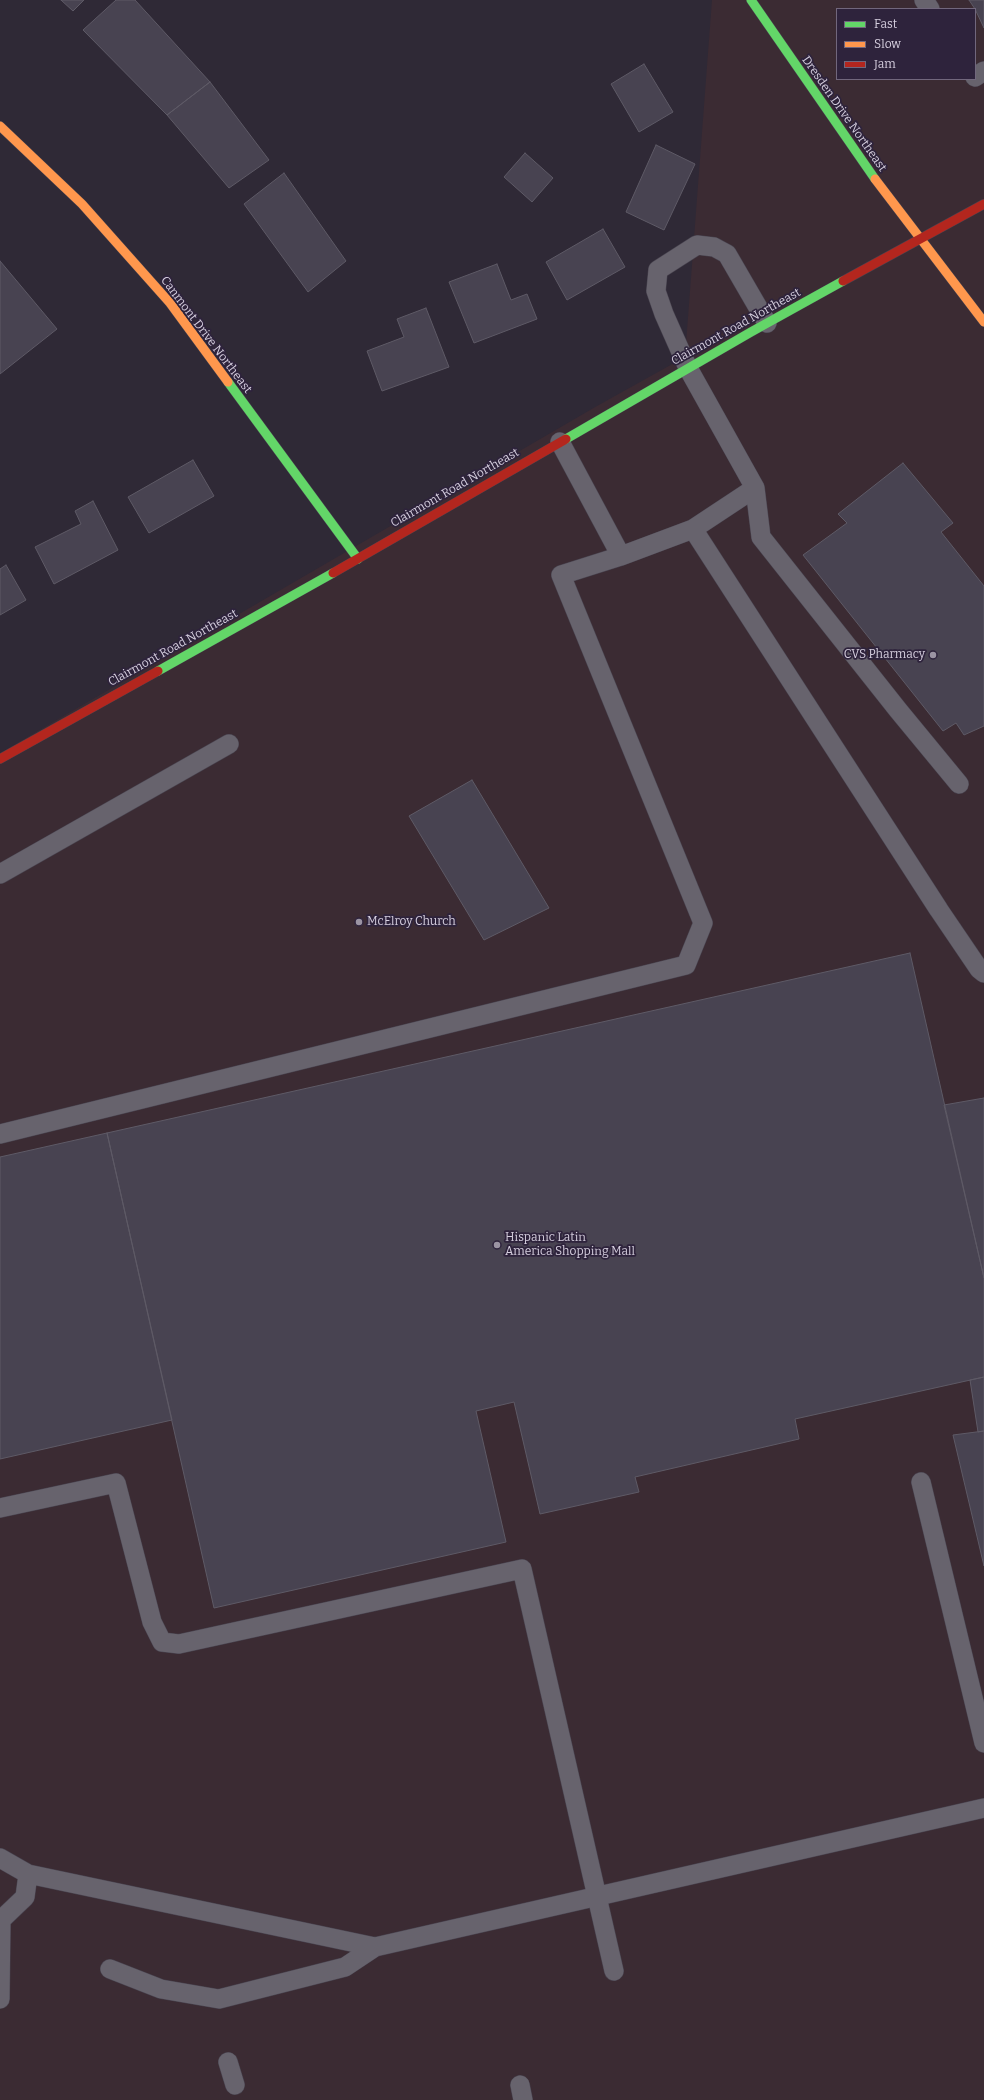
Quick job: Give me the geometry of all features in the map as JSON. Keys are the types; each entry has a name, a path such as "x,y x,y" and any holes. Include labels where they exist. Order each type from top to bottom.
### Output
{"main road":[{"name":"Dresden Drive Northeast","path":"751,0 862,162 984,322"},
{"name":"Canmont Drive Northeast","path":"0,126 82,204 170,304 358,559"},
{"name":"Clairmont Road Northeast","path":"0,759 358,559 767,323 984,204"}],"lane":[{"path":"767,323 727,254 714,247 697,245 658,270 656,291 664,314 688,368 755,488 761,537 898,710 959,784"},
{"path":"560,442 621,556"},
{"path":"0,1134 686,965 703,923 561,575 621,556 693,529 755,488"},
{"path":"693,529 931,898 979,969 984,972"},
{"path":"0,874 229,744"},
{"path":"921,1482 984,1743"},
{"path":"0,1508 116,1483 152,1622 162,1642 179,1644 522,1569 614,1971"},
{"path":"110,1969 161,1989 219,1999 344,1967 375,1947 984,1808"},
{"path":"0,1858 28,1874 375,1947"},
{"path":"0,1999 1,1920 25,1897 28,1874"},
{"path":"228,2062 235,2085"}],"shaded area":[{"path":"712,0 984,0 984,2100 0,2100 0,753 597,406 685,357"}],"building":[{"path":"61,0 84,0 73,11"},
{"path":"116,0 135,0 210,82 167,115 83,30"},
{"path":"969,0 984,0 984,28 976,8 974,8"},
{"path":"644,64 673,112 639,132 611,84"},
{"path":"210,82 269,160 229,188 167,115"},
{"path":"656,145 695,164 664,230 626,212"},
{"path":"525,153 553,178 532,202 504,177"},
{"path":"284,173 346,261 308,292 244,204"},
{"path":"603,229 625,267 567,300 546,262"},
{"path":"0,261 57,329 0,374"},
{"path":"497,264 511,300 527,294 537,319 474,343 449,282"},
{"path":"426,308 449,367 382,391 367,351 404,337 397,319"},
{"path":"193,460 214,496 149,533 128,497"},
{"name":"CVS Pharmacy","path":"903,463 953,523 941,532 984,586 984,726 964,735 956,723 943,731 803,555 847,523 838,514"},
{"path":"93,501 118,550 54,584 35,547 81,524 75,511"},
{"path":"6,565 26,600 0,615 0,569"},
{"path":"472,780 549,908 484,940 409,816"},
{"path":"910,953 984,1278 984,1377 795,1419 799,1439 635,1477 639,1492 540,1514 514,1402 476,1411 506,1542 214,1608 107,1133"},
{"path":"984,1098 984,1278 944,1105"},
{"path":"107,1133 172,1420 0,1459 0,1157"},
{"path":"984,1377 984,1431 978,1432 970,1380"},
{"path":"984,1431 984,1566 953,1435"}],"traffic: fast":[{"path":"751,0 875,179"},
{"path":"566,439 751,332 843,281"},
{"path":"228,382 358,559"},
{"path":"158,671 333,573"}],"traffic: slow":[{"path":"0,126 82,204 170,303 228,382"},
{"path":"875,179 984,322"}],"traffic: jam":[{"path":"843,281 984,204"},
{"path":"333,573 566,439"},
{"path":"0,759 158,671"}],"place":[{"name":"CVS Pharmacy","path":"933,655"},
{"name":"McElroy Church","path":"359,922"},
{"name":"Hispanic Latin America Shopping Mall","path":"497,1245"}]}
